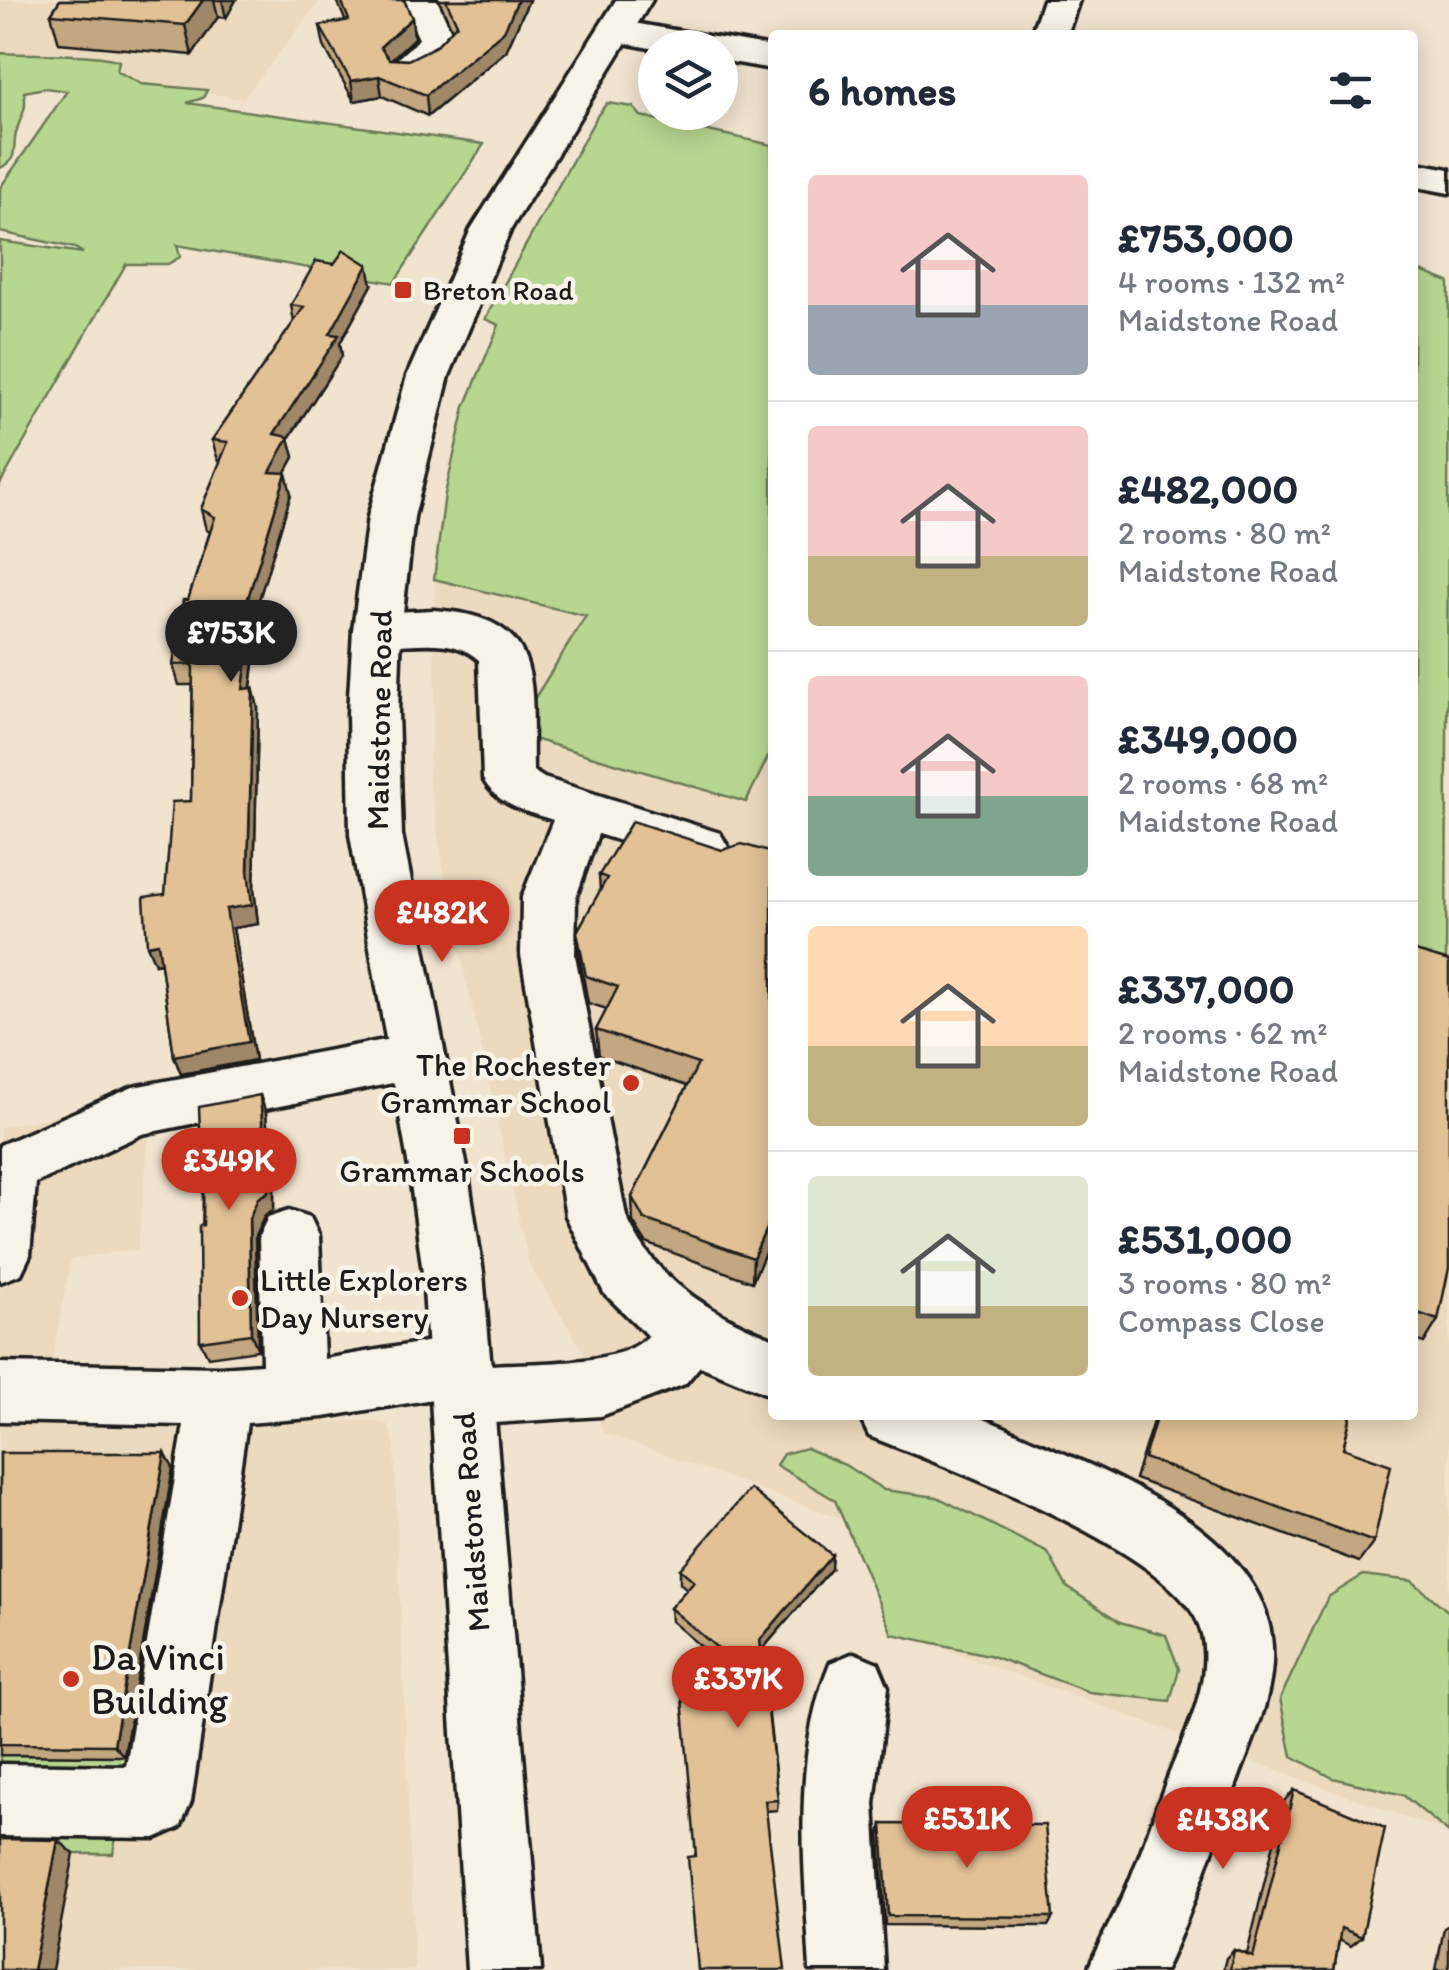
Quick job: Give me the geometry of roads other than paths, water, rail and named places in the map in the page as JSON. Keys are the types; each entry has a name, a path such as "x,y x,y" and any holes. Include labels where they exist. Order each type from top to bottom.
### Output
{"main road":[{"path":"405,68 434,49 439,40 419,0"},
{"path":"1051,30 1061,0"},
{"path":"625,15 664,30"},
{"name":"Maidstone Road","path":"504,1970 451,1256 378,857 373,758 377,630 390,517 416,413 439,348 491,229 625,15"},
{"path":"738,52 768,57"},
{"path":"1418,175 1449,181"},
{"path":"377,630 442,627 489,638 501,650 506,667 508,779 526,792 723,854"},
{"path":"585,811 570,838 548,897 548,954 596,1216 606,1245 645,1298 689,1333 768,1366"},
{"path":"0,1256 4,1170 133,1111 417,1057"},
{"path":"289,1236 294,1391"},
{"path":"0,1392 220,1396 462,1380 601,1387 663,1364 689,1333"},
{"path":"0,1800 155,1802 220,1396"},
{"path":"903,1420 1082,1493 1141,1528 1200,1572 1228,1602 1236,1628 1234,1690 1149,1928 1126,1970"},
{"path":"847,1970 838,1804 854,1687"}],"place":[{"name":"Breton Road","path":"403,290"},
{"name":"The Rochester Grammar School","path":"631,1083"},
{"name":"Grammar Schools","path":"462,1136"},
{"name":"Little Explorers Day Nursery","path":"240,1298"},
{"name":"Da Vinci Building","path":"71,1679"}]}
